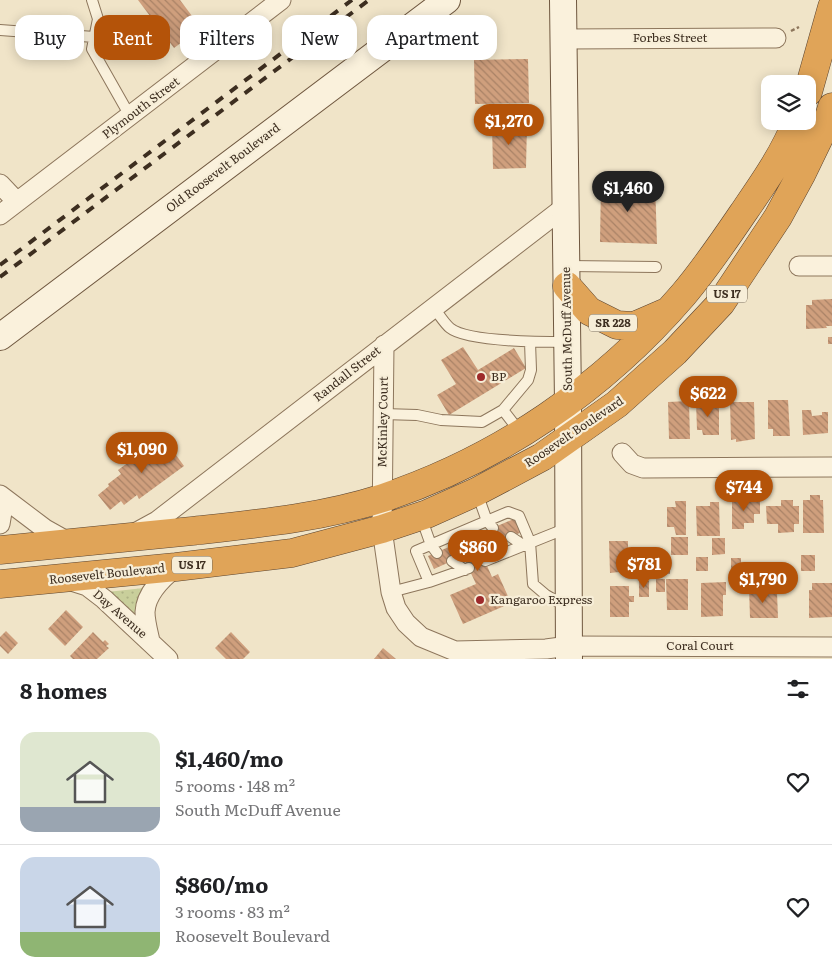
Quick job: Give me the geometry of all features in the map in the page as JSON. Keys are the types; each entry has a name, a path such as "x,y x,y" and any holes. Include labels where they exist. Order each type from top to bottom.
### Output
{"highway":[{"path":"813,75 832,7"},
{"name":"Roosevelt Boulevard","path":"0,584 176,567 292,553 382,529 421,516 476,492 542,456 618,404 675,352 720,303 778,217 802,173 832,107"},
{"name":"US 17","path":"0,550 276,522 326,512 381,499 428,481 521,434 568,403 609,371 670,310 711,260 758,192 790,139 793,130"},
{"name":"SR 228","path":"567,276 589,311 617,324 634,326 670,310"}],"main road":[{"name":"Old Roosevelt Boulevard","path":"0,337 447,0"},
{"name":"South McDuff Avenue","path":"563,0 568,342 569,652"}],"street":[{"name":"Plymouth Street","path":"0,215 281,0"},
{"name":"Forbes Street","path":"564,39 776,38"},
{"path":"0,184 17,202"},
{"name":"Randall Street","path":"126,538 157,521 566,206"},
{"path":"799,266 832,266"},
{"name":"McKinley Court","path":"384,345 381,499 382,529 391,592"},
{"path":"622,453 632,464 643,468 832,467"},
{"path":"0,495 45,529 70,543"},
{"path":"0,508 2,512 0,524"},
{"name":"Day Avenue","path":"150,641 145,612 150,595 162,578 176,567"},
{"name":"Day Avenue","path":"62,578 87,586 104,599 168,659"},
{"name":"Coral Court","path":"391,592 396,608 413,630 436,644 455,651 546,649 569,652 832,647"}],"lane":[{"path":"92,0 97,15"},
{"path":"0,30 94,37 92,49 94,53"},
{"path":"98,60 130,116"},
{"path":"567,276 656,267"},
{"path":"433,308 450,328 462,335 530,342 568,342"},
{"path":"383,414 417,415 441,420 482,422 503,410 528,380 531,370 530,342"},
{"path":"503,410 521,434"},
{"path":"476,492 490,525"},
{"path":"429,582 416,551 434,549 452,541 465,530 490,525 508,512 519,516 533,584 546,595 568,607"},
{"path":"421,516 434,549"},
{"path":"486,560 568,528"},
{"path":"465,530 474,536"},
{"path":"511,537 526,544"},
{"path":"490,546 502,554"},
{"path":"391,592 467,569 452,561"}],"green space":[{"path":"144,588 139,625 107,592"}],"building":[{"path":"138,0 180,0 191,15 180,15 180,44 174,48 170,43 170,15 149,15"},
{"path":"528,59 529,103 475,104 474,60"},
{"path":"492,124 527,124 526,168 493,169"},
{"path":"655,181 657,244 600,242 601,182"},
{"path":"832,299 832,326 806,329 806,305 812,305 812,300"},
{"path":"828,337 832,337 832,344 828,344"},
{"name":"BP","path":"463,347 478,370 514,348 526,368 449,415 437,395 456,384 441,360"},
{"path":"768,400 788,400 790,436 773,436 773,429 768,429"},
{"path":"689,401 690,439 669,439 668,402"},
{"path":"719,401 719,435 703,435 702,430 697,430 696,402"},
{"path":"730,402 754,402 755,439 736,442 736,439 731,440"},
{"path":"802,410 811,410 812,416 828,412 828,433 803,435"},
{"path":"163,437 184,466 139,499 137,495 124,505 121,501 110,510 98,495 121,474 118,470"},
{"path":"810,495 820,495 820,500 823,500 824,533 803,533 803,500 810,500"},
{"path":"732,498 745,498 745,501 760,500 760,514 754,514 754,523 744,523 744,529 732,529"},
{"path":"781,500 793,500 793,506 799,506 799,524 794,524 794,532 778,533 778,524 767,524 766,506 781,506"},
{"path":"675,501 686,501 686,535 676,535 674,527 667,527 667,507 676,507"},
{"path":"710,502 719,502 720,536 697,536 696,506 710,506"},
{"path":"516,518 522,532 480,550 492,577 498,574 511,603 463,624 450,595 476,584 463,556 434,569 428,556"},
{"path":"671,537 688,537 688,555 671,555"},
{"path":"712,538 725,538 725,554 712,555"},
{"path":"609,541 628,541 628,551 633,551 633,560 629,560 629,571 610,573"},
{"path":"801,555 815,555 815,571 801,571"},
{"path":"657,557 670,557 670,574 657,574"},
{"path":"696,557 708,557 708,571 696,571"},
{"path":"731,558 741,558 741,575 731,575"},
{"path":"656,579 665,579 665,592 656,592"},
{"path":"666,579 688,579 688,610 667,610"},
{"path":"639,581 649,581 649,597 639,597"},
{"path":"726,582 726,595 723,595 723,616 701,617 701,583"},
{"path":"812,583 832,583 832,617 809,618 809,590 812,590"},
{"path":"610,586 629,586 629,596 634,596 634,602 629,602 629,617 610,617"},
{"path":"749,588 763,588 763,592 777,592 778,618 750,618"},
{"path":"66,610 83,627 65,646 48,629"},
{"path":"6,631 18,643 8,654 0,646 0,637"},
{"path":"93,632 103,642 105,640 109,644 106,646 109,648 97,659 73,659 70,656"},
{"path":"231,632 250,652 243,659 226,659 215,648"},
{"path":"383,648 396,659 374,659"}],"railway":[{"path":"0,265 352,0"},
{"path":"0,277 369,0"}],"place":[{"name":"BP","path":"481,377"},
{"name":"Kangaroo Express","path":"480,600"}]}
